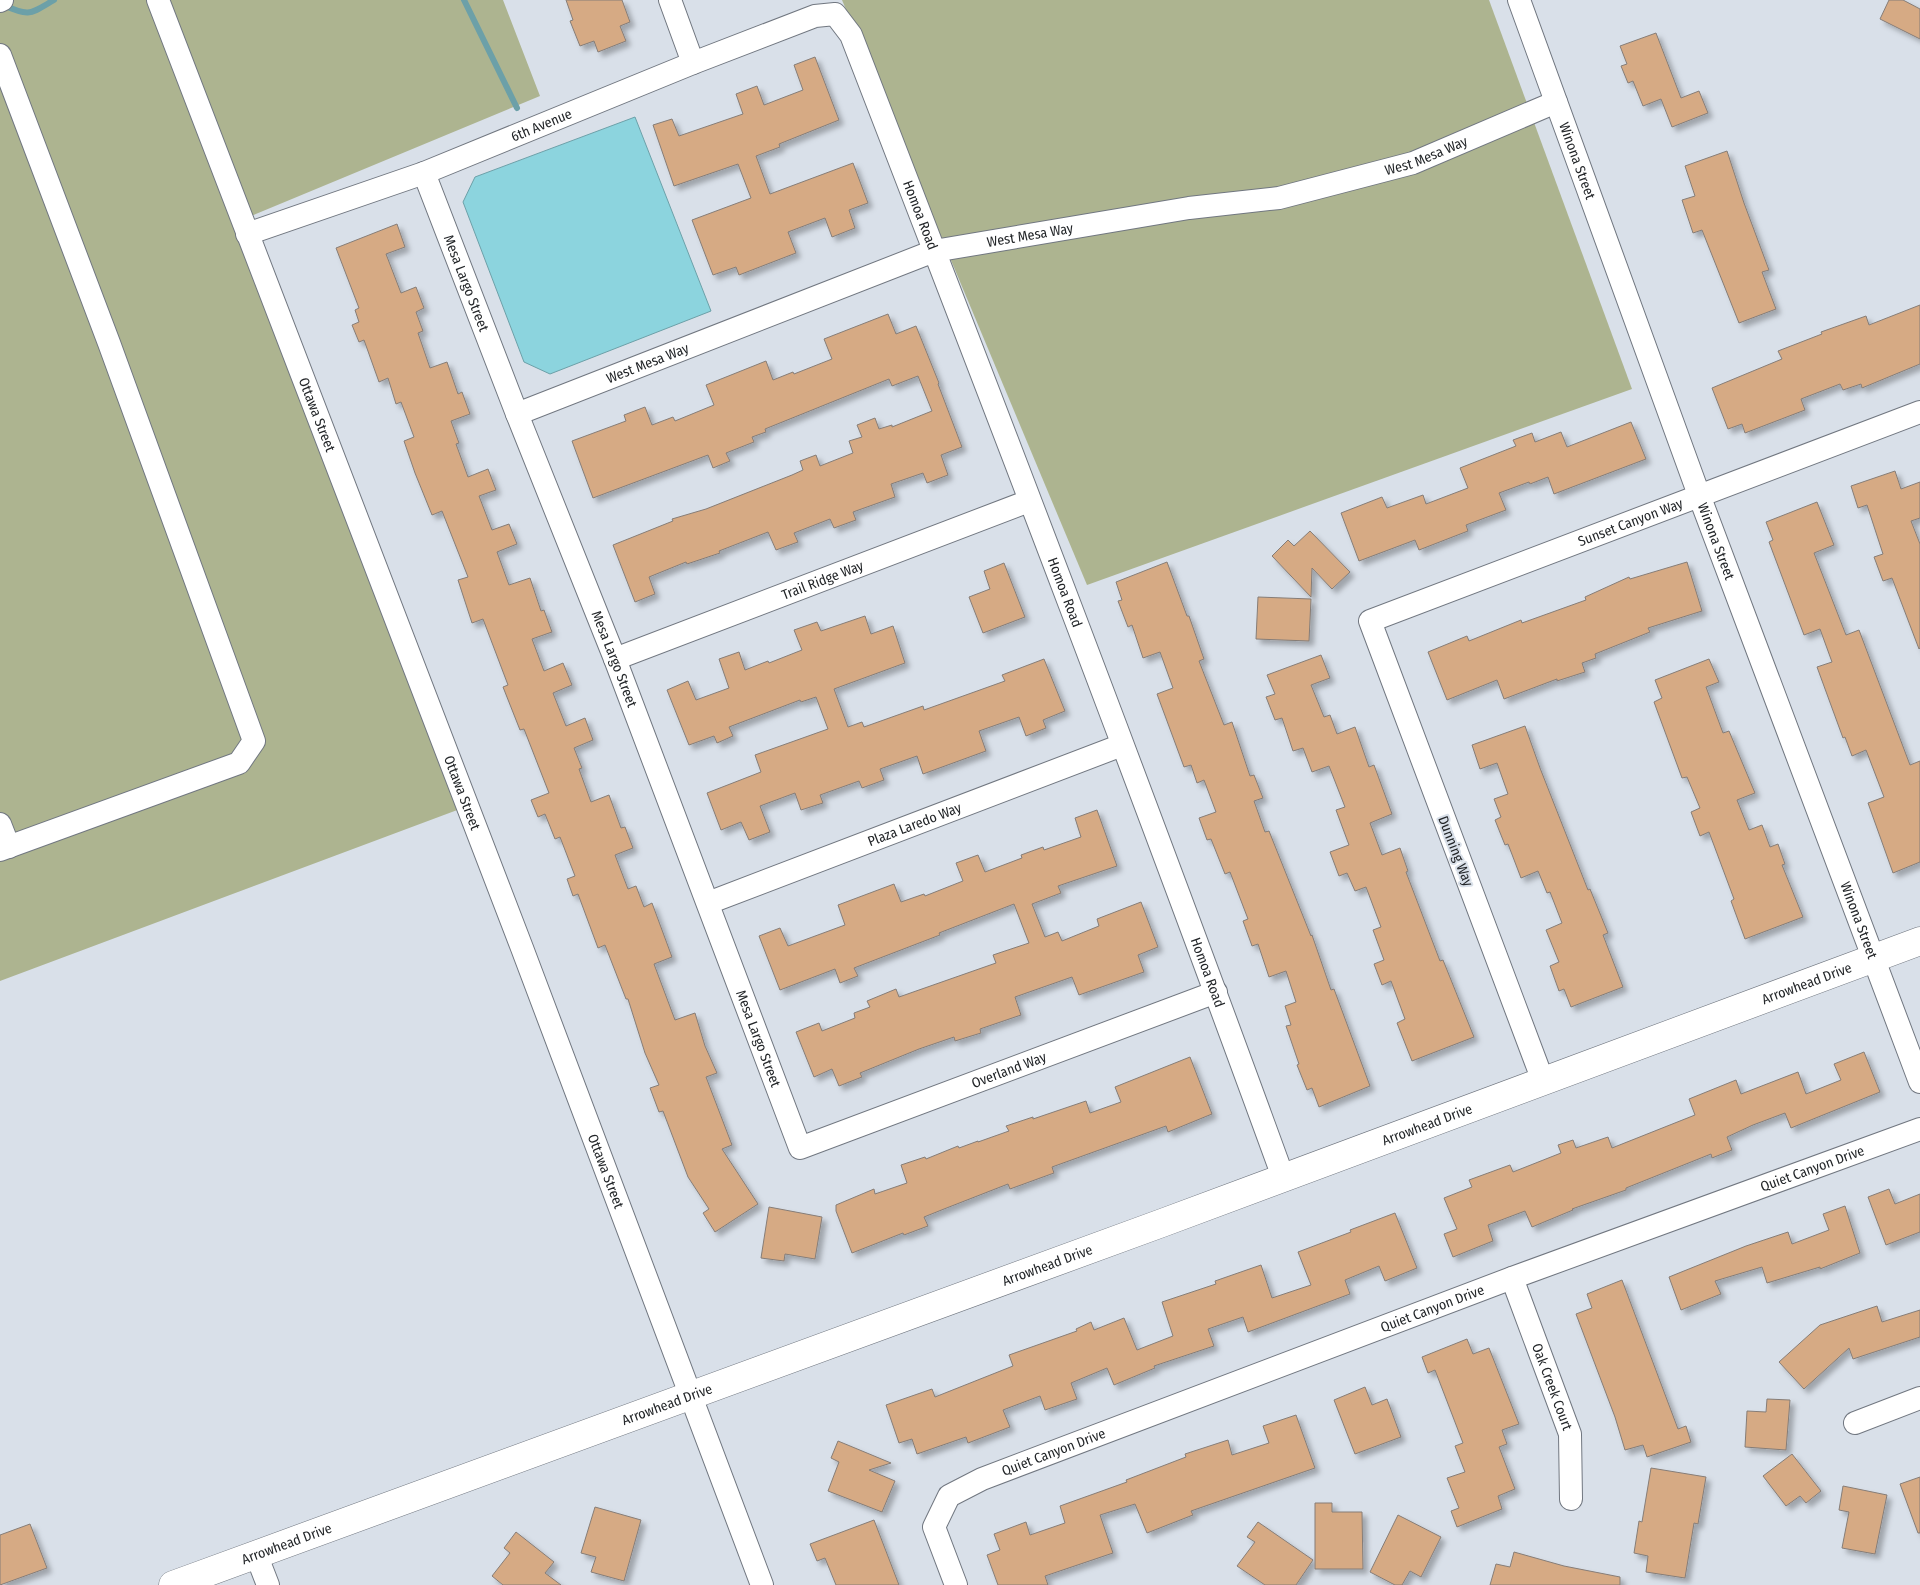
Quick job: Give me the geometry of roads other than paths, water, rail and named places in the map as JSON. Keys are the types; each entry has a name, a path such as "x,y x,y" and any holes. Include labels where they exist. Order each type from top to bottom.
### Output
{"main road":[{"name":"Arrowhead Drive","path":"173,1585 1920,941"}],"street":[{"name":"Ottawa Street","path":"158,0 522,948 762,1585"},
{"path":"670,0 693,63"},
{"name":"Winona Street","path":"1519,0 1699,495 1920,1082"},
{"name":"6th Avenue","path":"247,234 424,173 693,63 815,16 835,14"},
{"name":"Homoa Road","path":"835,14 851,35 1216,992 1283,1177"},
{"path":"0,55 109,343 254,741 239,763 4,848 0,824"},
{"name":"West Mesa Way","path":"517,414 934,251 1189,208 1279,198 1414,163 1556,102"},
{"name":"Mesa Largo Street","path":"424,173 517,414 615,659 800,1148"},
{"name":"Sunset Canyon Way","path":"1370,621 1920,412"},
{"name":"Trail Ridge Way","path":"615,659 1030,501"},
{"name":"Dunning Way","path":"1370,621 1542,1081"},
{"name":"Plaza Laredo Way","path":"708,903 1122,745"},
{"name":"Overland Way","path":"800,1148 1216,992"},
{"name":"Quiet Canyon Drive","path":"956,1585 934,1527 948,1496 982,1479 1512,1278 1920,1129"},
{"name":"Oak Creek Court","path":"1512,1278 1570,1434 1571,1499"},
{"path":"1855,1423 1920,1398"},
{"path":"256,1554 268,1585"}],"water":[{"path":"635,117 711,311 550,374 524,362 463,202 475,177"}],"waterway":[{"path":"3,5 19,11 30,12 54,0"},
{"path":"464,0 517,108"}]}
